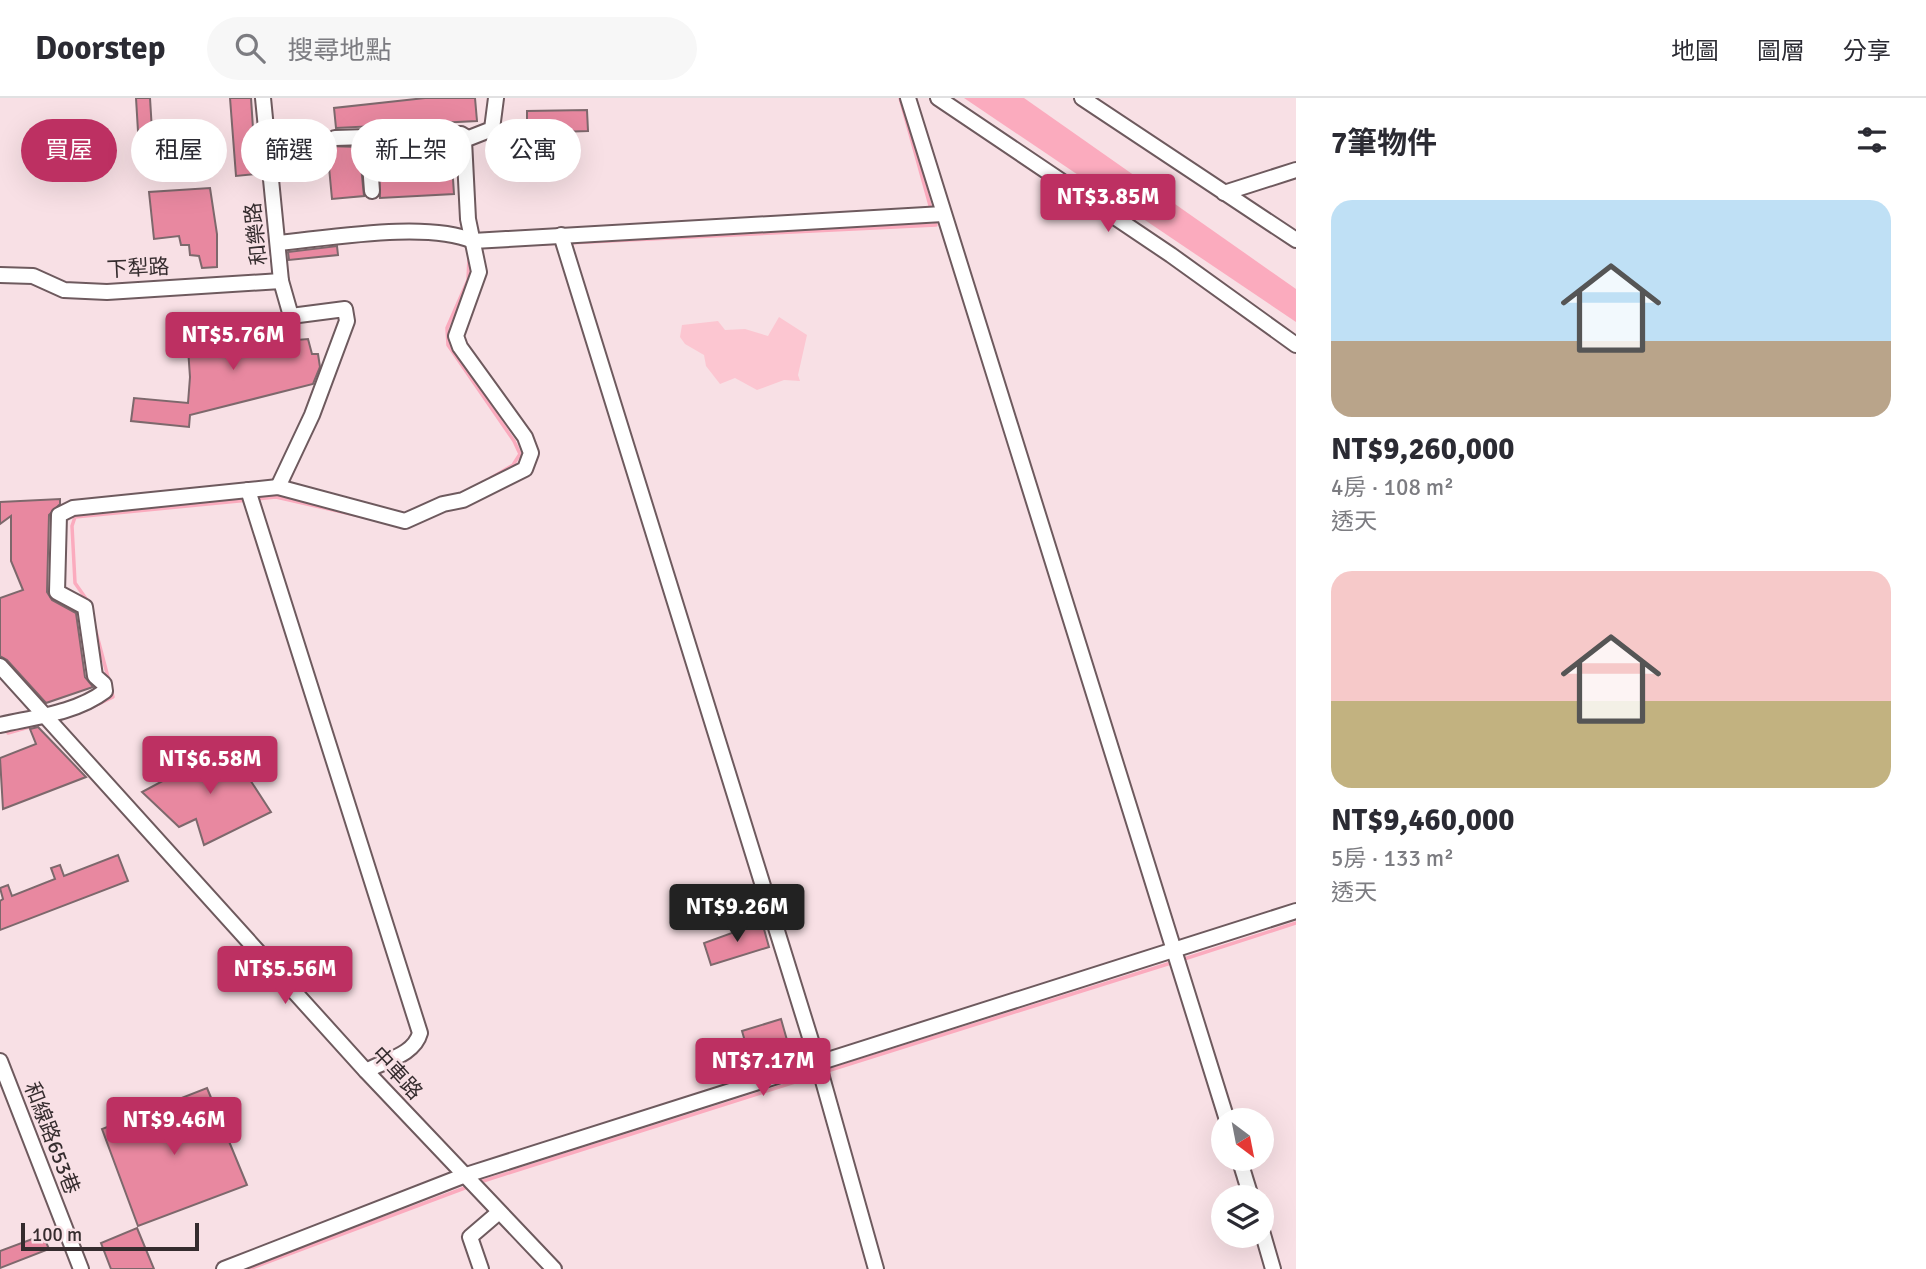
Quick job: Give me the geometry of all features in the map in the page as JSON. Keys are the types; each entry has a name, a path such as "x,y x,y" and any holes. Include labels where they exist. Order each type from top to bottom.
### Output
{"street":[{"name":"和樂路","path":"263,98 281,281 291,316 345,309 347,321 312,415 278,487"},
{"path":"471,135 492,129 496,98"},
{"path":"908,98 1223,1108"},
{"path":"938,98 1171,255 1296,345"},
{"path":"1082,98 1296,240"},
{"path":"1224,193 1296,170"},
{"path":"371,182 372,191"},
{"path":"0,724 45,715 94,699 105,691 104,684 95,676 85,607 57,592 60,515 73,508 278,487 405,521 443,504 463,500 525,469 531,453 525,437 460,347 456,336 477,284 479,272 468,219 467,182"},
{"path":"278,243 370,234 457,234 474,242 943,214"},
{"path":"561,235 818,1063 876,1269"},
{"name":"下犁路","path":"0,275 33,276 64,290 107,292 281,281"},
{"path":"248,490 420,1033 416,1045 408,1052 366,1071"},
{"name":"中車路","path":"0,666 366,1071 554,1269"},
{"path":"224,1269 463,1176 1296,911"},
{"name":"和線路653巷","path":"0,1061 81,1269"},
{"path":"481,1269 470,1237 498,1213"},
{"path":"1267,1248 1273,1269"}],"shaded area":[{"path":"964,98 1024,98 1296,289 1296,322"},
{"path":"779,317 807,335 798,375 800,381 784,380 757,390 735,378 720,384 706,366 704,355 685,344 680,337 682,325 718,321 725,330 745,329 768,336"}],"building":[{"path":"136,98 150,98 151,119 137,119"},
{"path":"230,98 251,98 252,119 241,119 241,176 236,176"},
{"path":"425,98 475,98 477,121 351,119 351,127 337,128 334,108"},
{"path":"587,110 588,131 581,131 581,119 527,119 527,111"},
{"path":"337,146 351,147 351,182 363,182 364,196 332,199 330,182 337,182"},
{"path":"379,182 453,182 454,194 380,198"},
{"path":"210,188 217,234 217,267 202,268 199,256 190,255 189,245 181,245 179,236 154,239 149,192"},
{"path":"337,246 338,255 289,260 288,252"},
{"path":"208,319 209,337 281,326 284,341 308,339 312,354 318,354 320,367 313,384 190,415 189,427 131,421 134,398 188,403 190,377 186,320"},
{"path":"60,499 60,504 49,515 47,592 52,600 76,613 85,677 93,687 46,703 7,660 0,656 0,598 23,590 11,561 11,516 0,524 0,502"},
{"path":"38,727 86,777 3,809 0,758 36,744 30,729"},
{"path":"228,746 271,812 204,845 196,819 179,827 142,792"},
{"path":"118,855 128,881 0,930 0,901 3,899 0,888 8,885 12,896 55,879 51,868 60,865 64,876"},
{"path":"762,922 769,947 711,965 704,943"},
{"path":"781,1019 791,1054 752,1066 742,1031"},
{"path":"207,1088 247,1185 138,1226 102,1129"},
{"path":"137,1228 154,1269 111,1269 101,1243"},
{"path":"43,1235 49,1249 0,1268 0,1251"}],"waterway":[{"path":"900,98 931,209"},
{"path":"568,243 936,225 934,220"},
{"path":"543,244 560,243"},
{"path":"469,257 468,280 447,328 448,345 514,441 520,454 513,465 491,478"},
{"path":"256,499 276,497 399,525"},
{"path":"89,603 75,583 72,526 75,517 249,500"},
{"path":"417,522 451,508"},
{"path":"95,628 109,681"},
{"path":"84,711 113,697 111,689"},
{"path":"8,733 43,723"},
{"path":"1181,960 1296,923"},
{"path":"824,1072 1174,962"},
{"path":"477,1183 817,1075"},
{"path":"249,1269 470,1186"}]}
